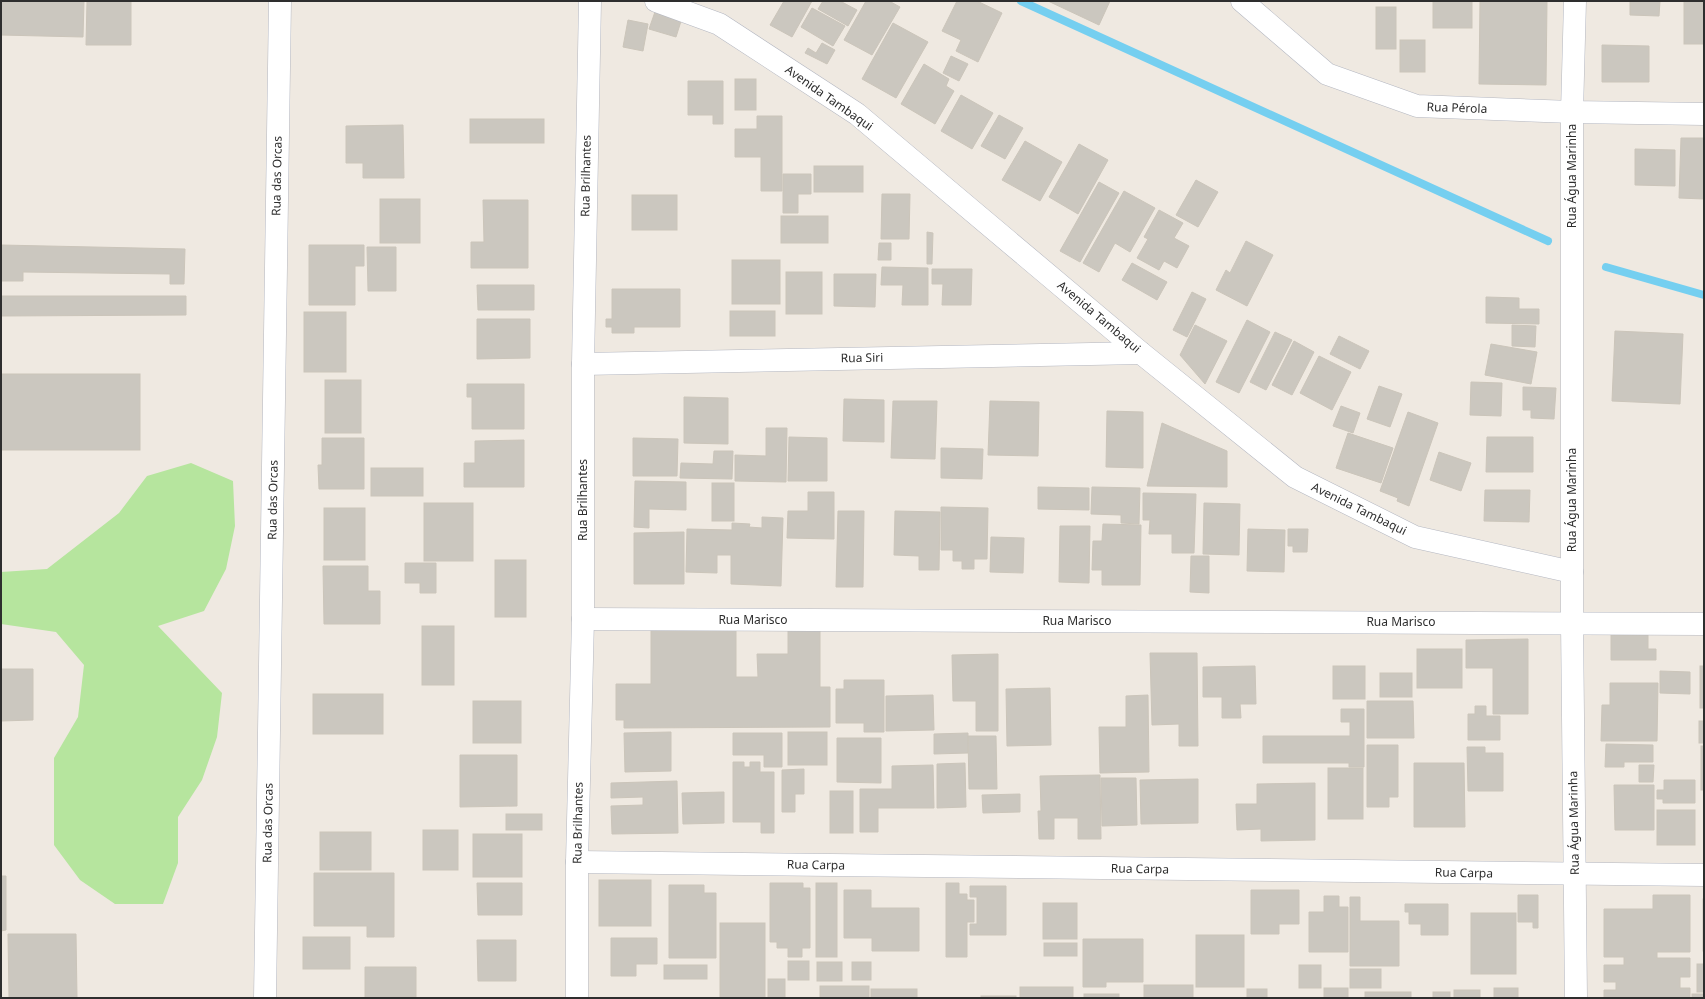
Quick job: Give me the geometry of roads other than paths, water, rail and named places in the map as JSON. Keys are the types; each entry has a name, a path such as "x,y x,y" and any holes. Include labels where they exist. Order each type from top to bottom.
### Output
{"street":[{"name":"Rua das Orcas","path":"265,998 280,1"},
{"name":"Rua Brilhantes","path":"577,998 577,862 584,619 583,364 590,1"},
{"name":"Avenida Tambaqui","path":"656,1 719,24 857,114 1141,352 1295,477 1415,537 1572,572"},
{"name":"Rua Pérola","path":"1242,1 1327,74 1417,106 1572,112 1704,114"},
{"name":"Rua Água Marinha","path":"1575,1 1572,112 1572,622 1576,998"},
{"name":"Rua Siri","path":"583,364 1141,352"},
{"name":"Rua Marisco","path":"584,619 1572,622"},
{"path":"1572,622 1704,624"},
{"name":"Rua Carpa","path":"577,862 1574,875 1704,875"}],"waterway":[{"path":"1021,1 1548,241"},
{"path":"1606,267 1704,295"}]}
